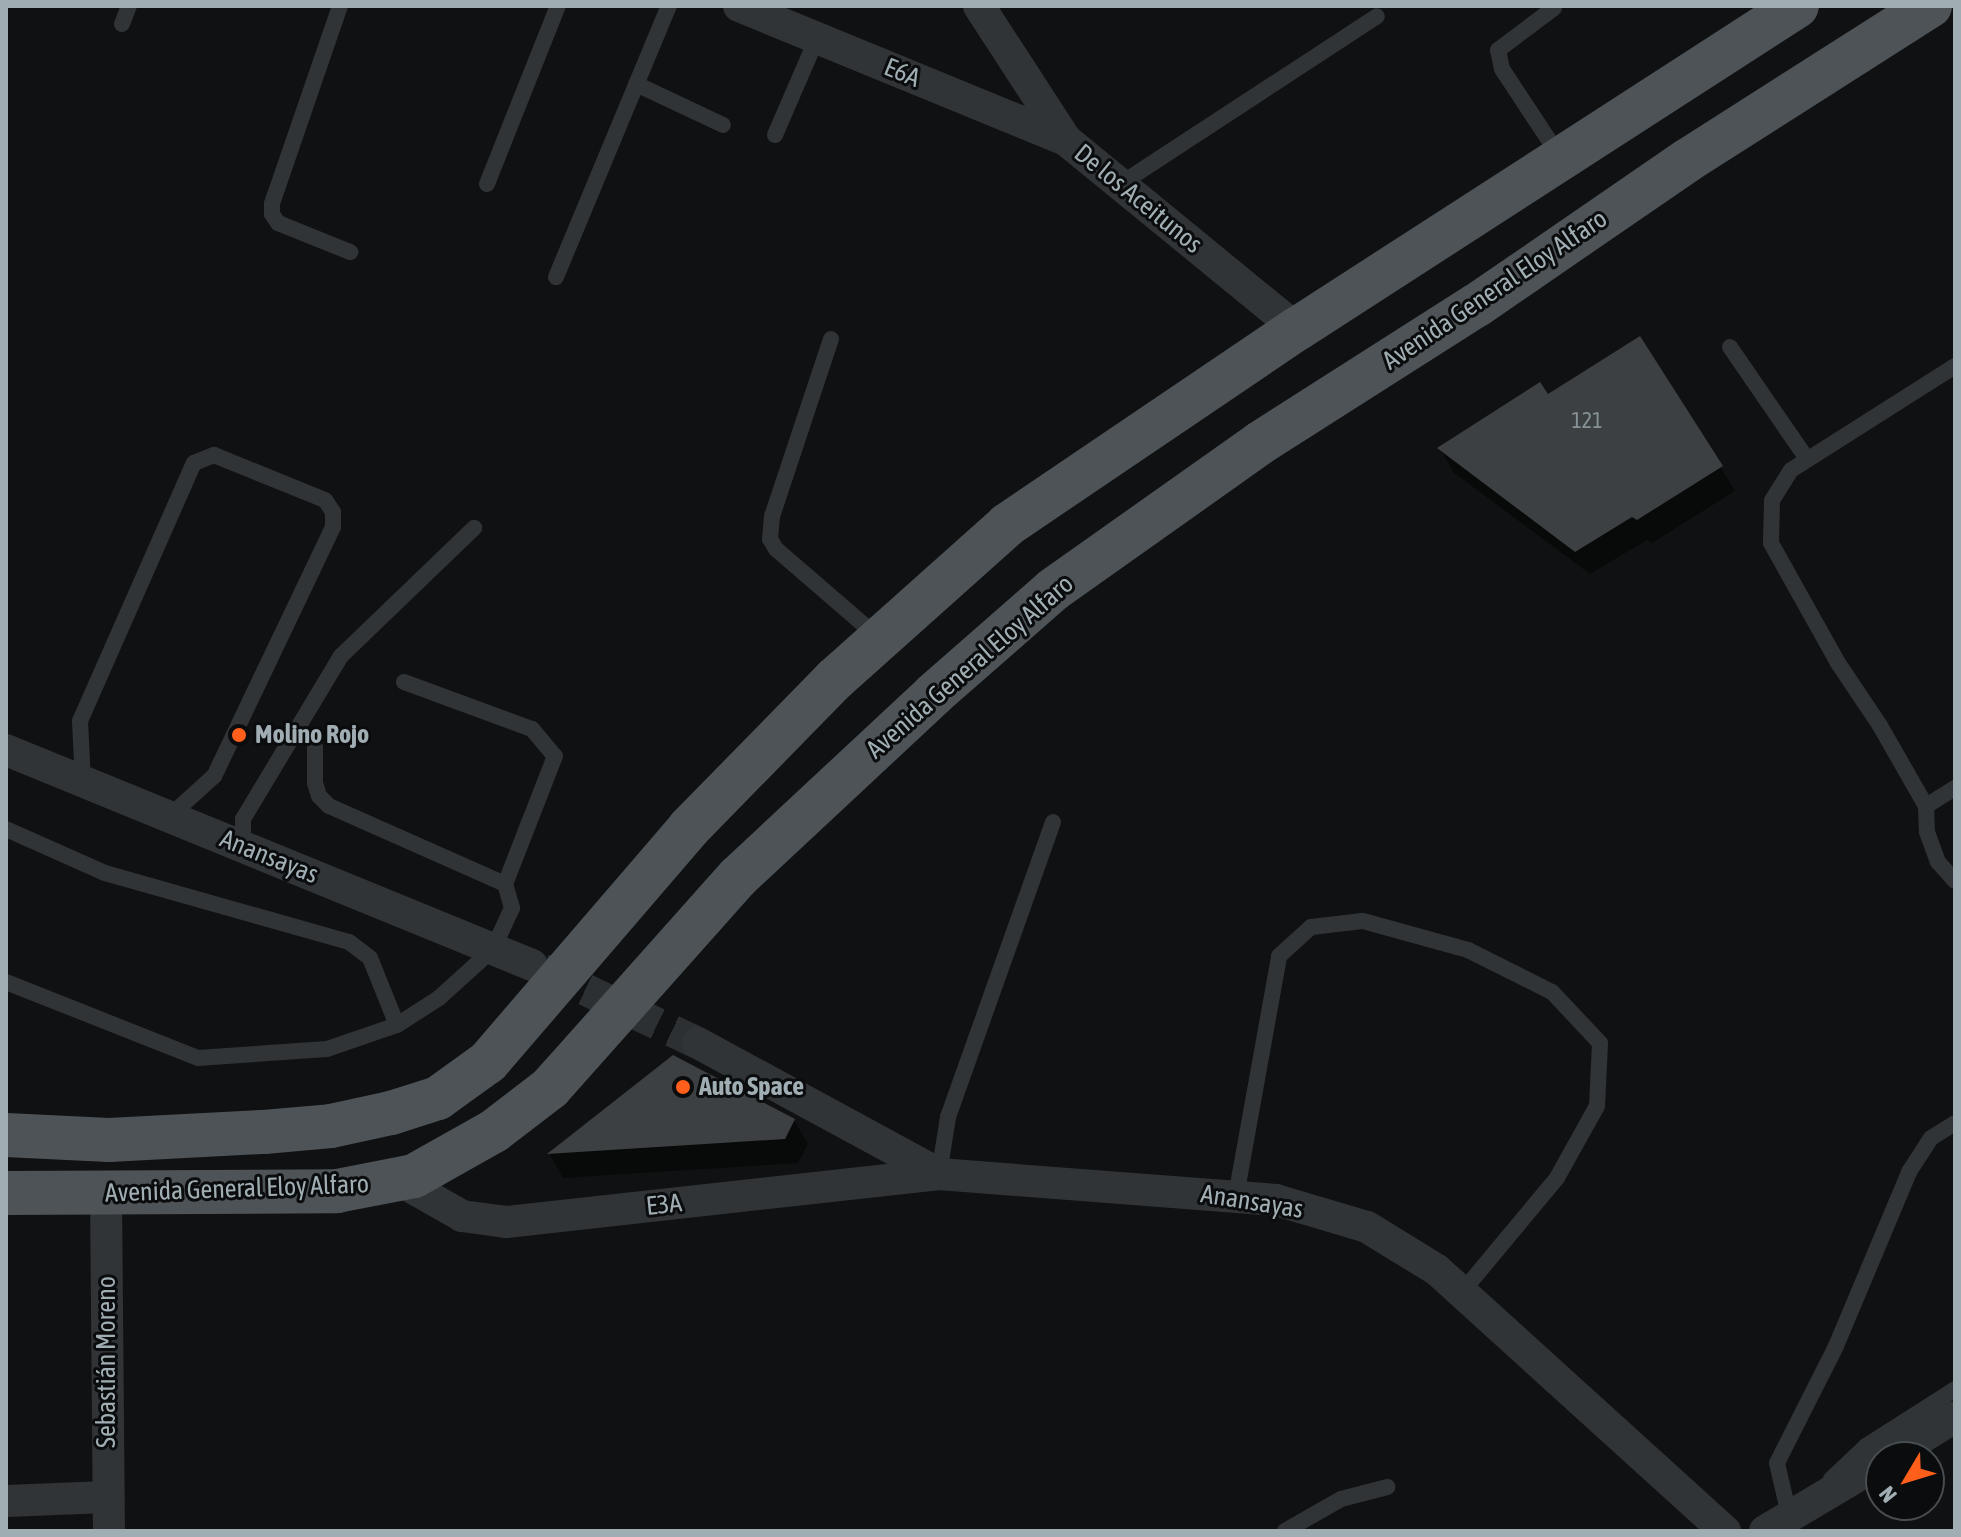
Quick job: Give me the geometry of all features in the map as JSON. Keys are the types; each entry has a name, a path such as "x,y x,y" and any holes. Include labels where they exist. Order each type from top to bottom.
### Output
{"main road":[{"name":"Avenida General Eloy Alfaro","path":"6,1135 109,1140 264,1132 331,1126 391,1113 438,1098 488,1062 689,828 835,679 1007,525 1297,329 1797,6"},
{"name":"Avenida General Eloy Alfaro","path":"6,1193 337,1191 414,1176 494,1131 550,1088 738,877 934,694 1054,589 1260,443 1477,305 1688,160 1930,6"}],"street":[{"name":"E6A","path":"739,6 1066,140"},
{"name":"De los Aceitunos","path":"979,6 1066,140 1297,329"},
{"name":"Anansayas","path":"6,750 532,965"},
{"name":"Anansayas","path":"698,1043 939,1174 1276,1200 1367,1227 1437,1270 1725,1531"},
{"name":"E3A","path":"399,1180 462,1216 506,1222 939,1174"},
{"name":"Sebastián Moreno","path":"106,1194 109,1531"},
{"path":"1916,1441 1955,1417"},
{"path":"1777,1525 1865,1472"},
{"path":"6,1501 107,1497"}],"lane":[{"path":"122,24 129,6"},
{"path":"340,6 272,204 272,214 278,223 350,252"},
{"path":"487,184 558,6"},
{"path":"556,277 669,6"},
{"path":"1554,8 1498,50 1502,69 1561,158"},
{"path":"1119,185 1377,16"},
{"path":"775,135 817,38"},
{"path":"636,84 723,125"},
{"path":"831,339 772,516 770,539 776,549 880,639"},
{"path":"1730,347 1807,459"},
{"path":"1955,366 1791,470 1772,501 1771,543 1838,663 1879,724 1926,806 1927,832 1938,862 1955,881"},
{"path":"83,782 80,721 194,463 214,455 325,500 333,512 333,527 214,776 170,816"},
{"path":"243,846 243,819 341,656 474,528"},
{"path":"6,982 198,1058 327,1049 397,1025 439,998 493,949 512,908 505,884 555,756 547,742 532,729 404,682"},
{"path":"315,747 315,783 319,796 329,806 505,884"},
{"path":"1926,806 1955,788"},
{"path":"939,1174 948,1117 1053,822"},
{"path":"6,829 105,873 349,942 370,958 397,1025"},
{"path":"1236,1196 1279,956 1311,927 1363,921 1468,950 1552,992 1600,1043 1597,1106 1557,1178 1462,1292"},
{"path":"1777,1525 1777,1463 1836,1346 1909,1172 1931,1138 1955,1123"},
{"path":"1777,1525 1866,1446 1955,1389"},
{"path":"1285,1531 1341,1499 1387,1487"}],"building":[{"path":"1640,336 1723,466 1637,520 1632,517 1575,552 1437,448 1540,382 1548,394"},
{"name":"Auto Space","path":"673,1055 795,1119 785,1139 547,1154"}],"tunnel":[{"path":"542,969 698,1043"}],"place":[{"name":"Molino Rojo","path":"239,735"},
{"name":"Auto Space","path":"683,1087"}]}
